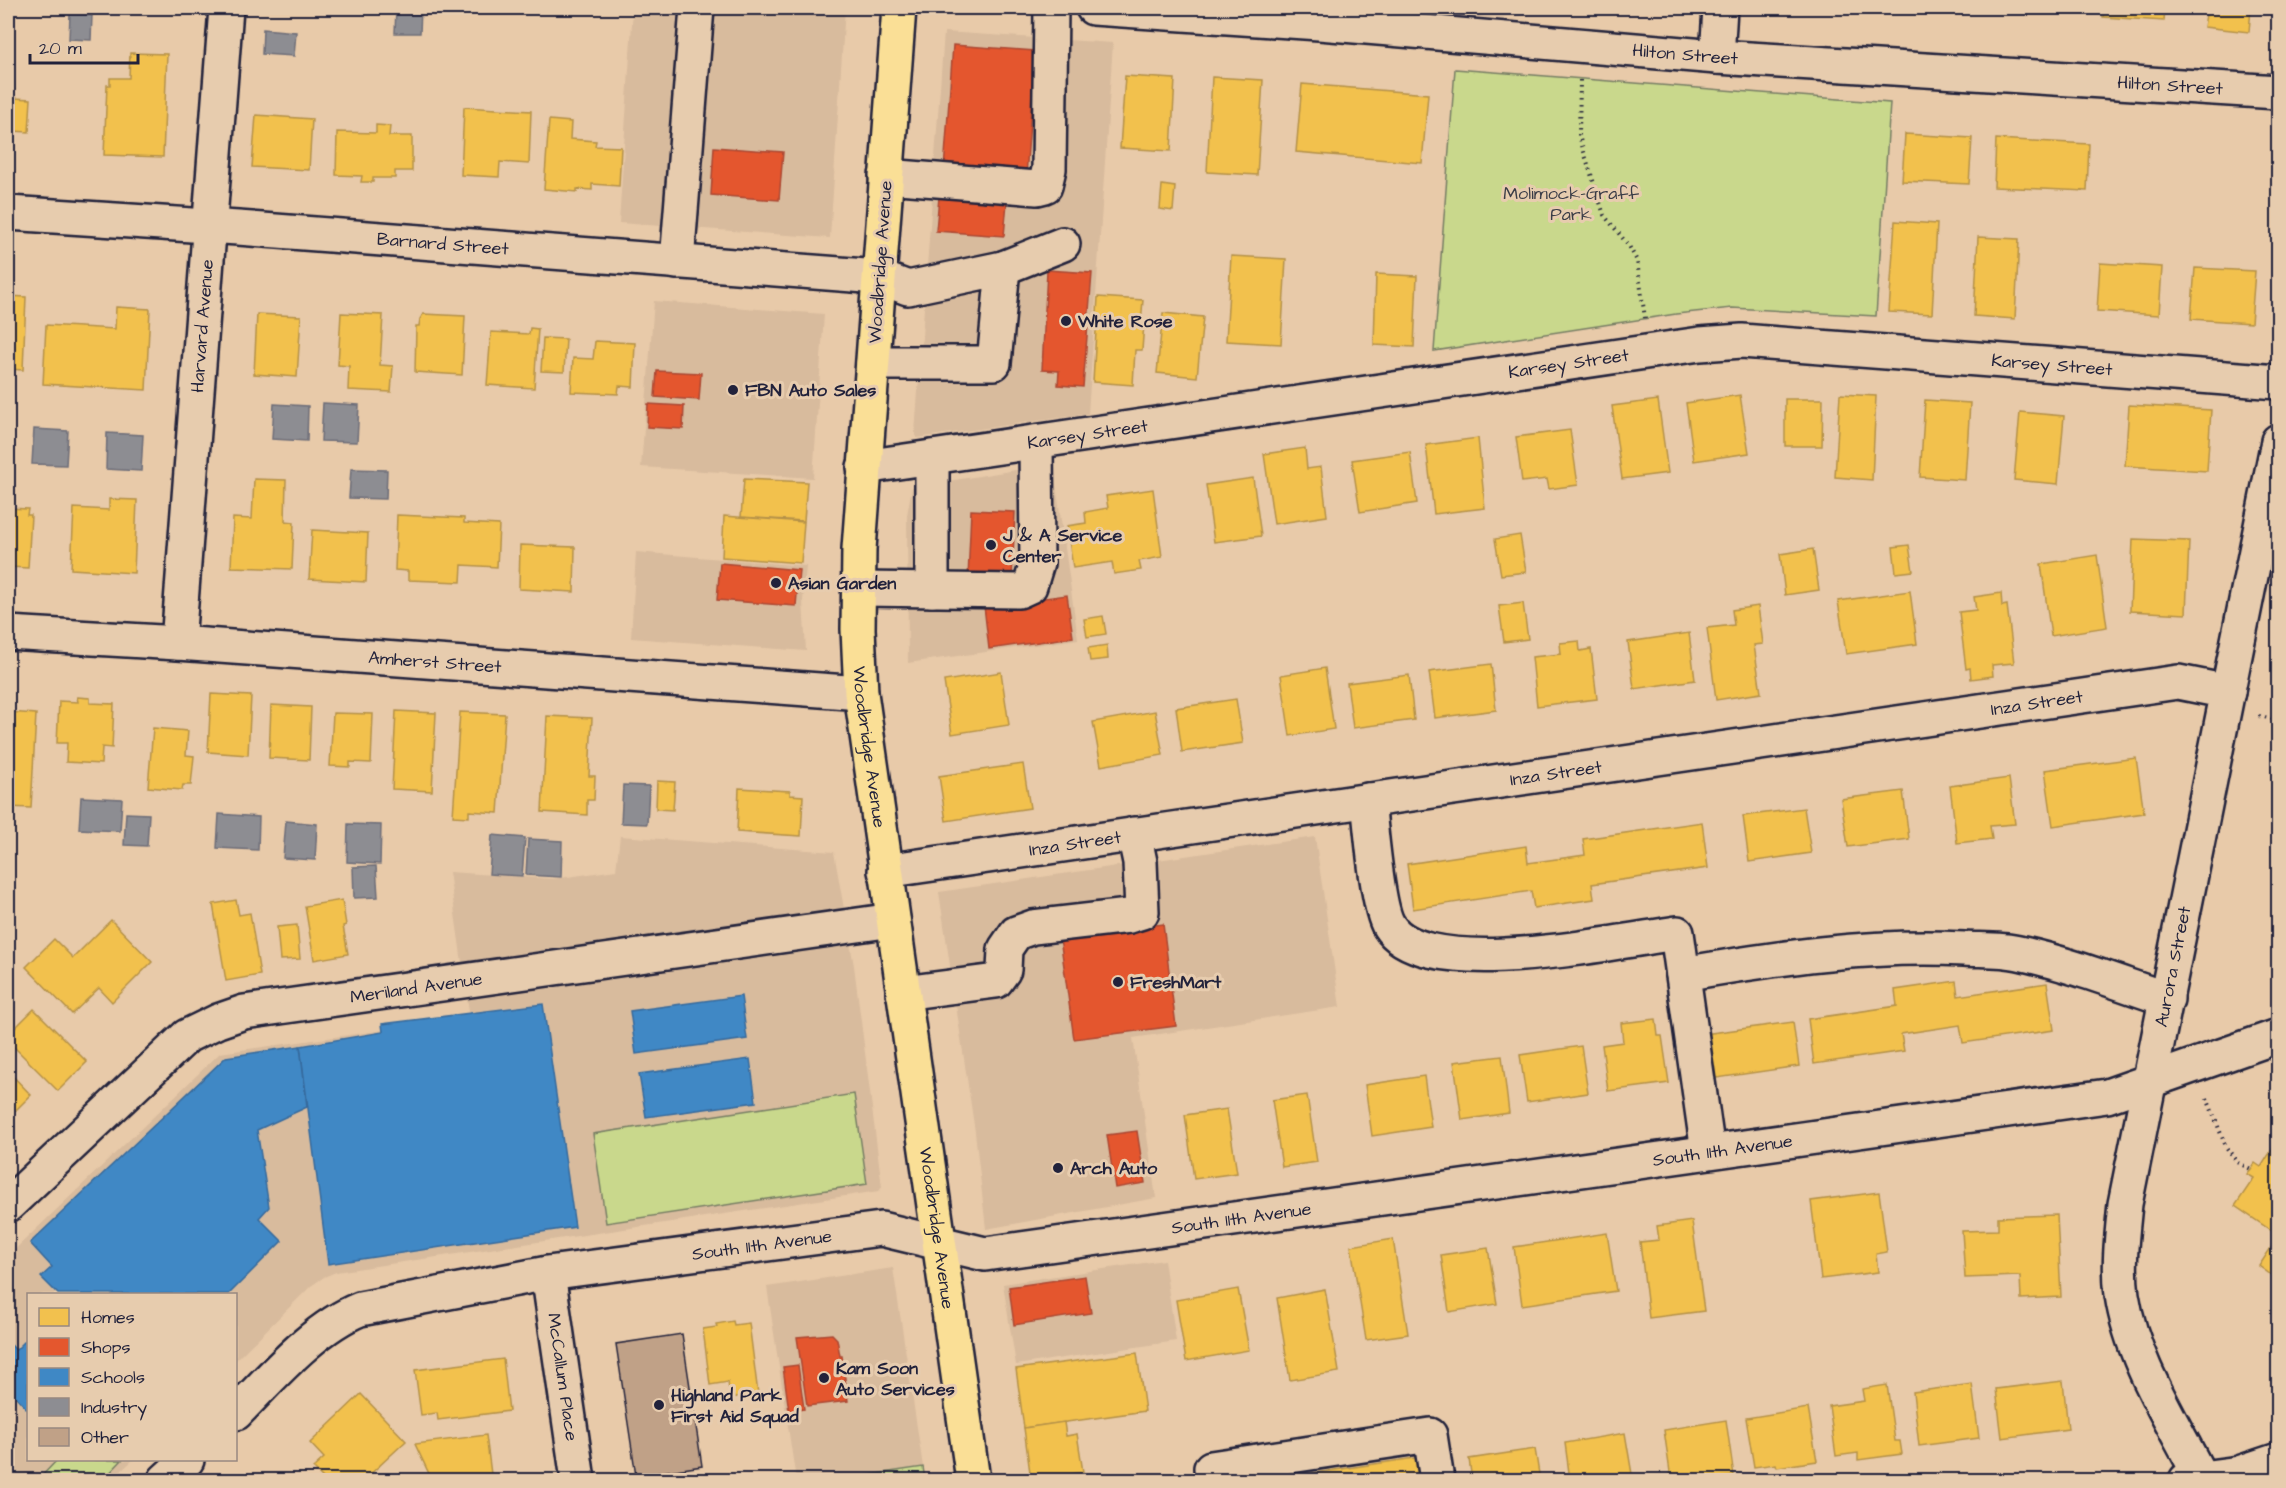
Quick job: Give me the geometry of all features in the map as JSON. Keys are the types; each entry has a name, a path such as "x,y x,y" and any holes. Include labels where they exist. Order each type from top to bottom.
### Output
{"main road":[{"name":"Woodbridge Avenue","path":"899,8 859,549 858,629 861,693 973,1480"}],"street":[{"name":"Harvard Avenue","path":"178,643 226,8"},
{"path":"676,262 697,8"},
{"path":"886,177 1037,188 1045,186 1048,169 1050,8"},
{"name":"Hilton Street","path":"1093,8 1320,15 1582,46 1717,57 2278,93"},
{"path":"1717,57 1720,8"},
{"name":"Barnard Street","path":"8,213 210,226 879,277 908,288 1003,268 1063,244"},
{"path":"873,363 994,363 1003,268"},
{"name":"Karsey Street","path":"864,467 1700,344 1742,341 2278,382"},
{"name":"Aurora Street","path":"2196,1480 2153,1388 2136,1345 2122,1296 2120,1251 2125,1204 2278,441"},
{"path":"860,589 1018,591 1030,586 1037,563 1036,442"},
{"path":"932,457 932,590"},
{"name":"Amherst Street","path":"8,633 178,643 861,693"},
{"name":"Inza Street","path":"885,871 2178,682 2228,692"},
{"path":"1368,800 1381,896 1387,923 1396,936 1418,946 1434,951 1468,955 1525,956 1677,933 1708,1152"},
{"path":"903,993 996,981 1004,970 1005,949 1016,933 1034,927 1129,916 1142,912 1140,862 1134,834"},
{"name":"Meriland Avenue","path":"8,1205 187,1036 244,1012 893,920"},
{"path":"1683,974 1820,953 1880,948 1947,948 2017,952 2167,999"},
{"name":"South 11th Avenue","path":"237,1412 316,1335 345,1315 360,1309 548,1273 880,1228 985,1254 2107,1096 2278,1036"},
{"name":"McCallum Place","path":"548,1273 578,1480"},
{"path":"1213,1480 1211,1468 1430,1435 1437,1480"},
{"path":"2196,1480 2239,1473 2278,1460"},
{"path":"165,1480 186,1461"}],"path":[{"path":"1582,46 1579,136 1604,215 1638,261 1649,352"},
{"path":"2259,716 2278,720"},
{"path":"2206,1095 2226,1148 2238,1163 2251,1169"}],"shaded area":[{"path":"633,8 845,8 830,238 619,223"},
{"path":"944,32 1113,43 1088,414 917,438 915,433"},
{"path":"654,301 824,314 813,478 641,467"},
{"path":"1053,464 1078,639 908,663 907,515 912,487"},
{"path":"636,552 806,566 803,601 806,651 631,638"},
{"path":"620,836 834,852 854,966 882,1187 879,1191 336,1272 311,1286 237,1359 237,1293 27,1293 27,1461 132,1461 111,1480 14,1480 8,1474 8,1256 220,1053 470,1018 449,872 554,879 616,870"},
{"path":"1315,837 1340,1007 1133,1038 1156,1198 986,1229 975,1132 939,892"},
{"path":"1164,1260 1176,1341 1016,1365 1003,1284"},
{"path":"893,1268 923,1467 835,1480 796,1480 767,1287"}],"green space":[{"name":"Molimock-Graff Park","path":"1455,69 1890,103 1876,316 1732,308 1676,314 1434,351"},
{"path":"854,1094 867,1184 606,1223 593,1134"},
{"path":"56,1461 121,1461 103,1480 38,1480"},
{"path":"923,1467 925,1480 835,1480"}],"building: Homes":[{"path":"2029,8 2068,8 2068,11"},
{"path":"2104,8 2165,8 2164,21 2103,17"},
{"path":"2207,8 2251,8 2249,32 2204,27"},
{"path":"130,53 167,54 163,157 104,155 107,85 110,85 110,78 129,78"},
{"path":"1125,76 1175,79 1171,151 1120,148"},
{"path":"1212,77 1263,80 1257,175 1207,172"},
{"path":"8,84 14,84 14,98 31,99 29,132 12,131 12,141 8,141"},
{"path":"1302,84 1428,94 1422,163 1296,152"},
{"path":"464,107 531,111 529,164 500,162 499,177 461,175"},
{"path":"256,115 312,119 309,170 252,167"},
{"path":"549,120 571,122 570,139 596,141 595,146 621,147 619,186 592,184 592,190 577,189 577,192 544,189"},
{"path":"376,125 390,126 389,136 412,136 412,171 395,171 395,178 373,178 373,182 361,182 362,176 336,175 337,132 376,133"},
{"path":"1905,134 1972,138 1969,184 1902,181"},
{"path":"1996,139 2089,144 2087,191 1994,187"},
{"path":"1162,185 1175,187 1173,211 1160,209"},
{"path":"1895,221 1937,224 1932,314 1889,312"},
{"path":"1978,237 2019,239 2015,319 1974,316"},
{"path":"1231,256 1286,259 1281,344 1226,341"},
{"path":"2100,263 2162,267 2159,315 2097,311"},
{"path":"2195,268 2255,271 2251,323 2191,319"},
{"path":"1376,274 1417,276 1414,347 1374,345"},
{"path":"8,296 26,297 23,370 8,369"},
{"path":"1098,297 1143,300 1142,350 1135,350 1133,385 1093,382"},
{"path":"116,307 150,309 146,390 43,384 46,325 115,329"},
{"path":"341,313 383,315 380,365 393,366 391,392 348,390 349,366 338,365"},
{"path":"1163,313 1203,317 1197,377 1157,373"},
{"path":"257,314 301,316 297,377 254,374"},
{"path":"423,314 465,316 462,375 415,372 416,326 419,326"},
{"path":"530,328 538,329 534,388 487,385 491,332 529,334"},
{"path":"543,338 566,339 564,372 541,371"},
{"path":"595,341 635,343 633,387 619,386 618,394 571,392 573,358 593,359"},
{"path":"1840,394 1876,396 1872,480 1835,477"},
{"path":"1740,395 1749,453 1694,461 1686,403"},
{"path":"1785,399 1823,399 1822,446 1785,446"},
{"path":"1658,400 1668,473 1622,479 1612,406"},
{"path":"1925,400 1970,403 1965,480 1920,477"},
{"path":"2129,405 2211,410 2207,471 2125,466"},
{"path":"2020,412 2064,416 2058,484 2014,480"},
{"path":"1570,430 1578,485 1549,489 1547,479 1522,482 1516,437"},
{"path":"1478,438 1485,508 1434,514 1426,445"},
{"path":"1305,448 1307,469 1321,467 1327,516 1274,524 1264,454"},
{"path":"1410,452 1417,503 1360,512 1352,460"},
{"path":"1253,478 1261,536 1214,542 1206,485"},
{"path":"254,479 286,480 285,521 294,522 292,569 231,567 233,518 252,519"},
{"path":"744,479 807,482 804,521 741,517"},
{"path":"1153,489 1162,557 1139,561 1141,570 1114,574 1112,562 1073,568 1067,526 1086,523 1085,512 1108,508 1106,496"},
{"path":"109,499 137,500 134,573 71,569 74,508 109,510"},
{"path":"8,508 28,509 27,515 31,515 28,568 8,567"},
{"path":"397,515 464,518 464,523 499,525 497,567 462,565 461,582 408,580 408,571 395,570"},
{"path":"724,516 804,522 801,563 722,557"},
{"path":"312,530 368,533 366,582 309,579"},
{"path":"1520,535 1526,572 1501,575 1495,539"},
{"path":"2133,539 2189,541 2186,614 2130,611"},
{"path":"520,545 575,547 574,592 519,589"},
{"path":"1909,545 1913,571 1896,573 1893,547"},
{"path":"1813,549 1819,590 1785,595 1780,554"},
{"path":"2097,555 2107,627 2051,636 2041,564"},
{"path":"1910,591 1917,644 1846,654 1838,601"},
{"path":"2001,593 2002,606 2007,605 2014,663 1992,665 1993,676 1971,679 1970,668 1966,669 1959,612 1976,610 1974,597"},
{"path":"1523,603 1528,639 1504,642 1499,606"},
{"path":"1758,606 1763,644 1754,645 1761,693 1716,700 1707,628 1734,625 1732,610"},
{"path":"1103,616 1106,634 1087,637 1084,619"},
{"path":"1689,633 1695,680 1634,689 1628,642"},
{"path":"1579,641 1580,651 1591,649 1597,699 1537,706 1532,657 1561,654 1560,643"},
{"path":"1107,645 1108,659 1090,661 1088,648"},
{"path":"1491,664 1496,710 1435,718 1429,672"},
{"path":"1325,668 1334,729 1290,736 1281,675"},
{"path":"1001,672 1009,725 952,734 944,681"},
{"path":"1409,675 1414,720 1353,728 1347,683"},
{"path":"211,694 251,696 248,755 208,752"},
{"path":"77,697 90,698 90,703 114,704 112,748 102,747 101,764 66,762 67,743 57,743 59,701 78,702"},
{"path":"1236,699 1243,743 1182,752 1176,708"},
{"path":"271,705 311,707 309,760 269,758"},
{"path":"396,711 436,713 432,791 392,789"},
{"path":"1155,711 1163,755 1101,766 1093,722"},
{"path":"8,712 36,714 31,808 8,807"},
{"path":"460,712 505,714 498,813 469,811 469,817 453,816"},
{"path":"333,713 373,714 371,763 350,762 350,767 330,766"},
{"path":"547,716 592,718 589,776 595,776 594,800 587,800 587,815 542,812"},
{"path":"153,728 188,731 186,755 194,756 191,785 183,785 182,790 148,787"},
{"path":"2136,758 2144,813 2053,826 2045,770"},
{"path":"1023,764 1030,808 946,821 939,776"},
{"path":"2009,778 2015,824 1990,826 1992,839 1957,843 1950,786"},
{"path":"657,781 675,782 673,810 656,809"},
{"path":"739,788 790,791 790,795 803,796 801,836 737,832"},
{"path":"1903,791 1909,839 1848,847 1841,799"},
{"path":"1804,808 1811,853 1749,862 1743,816"},
{"path":"1702,822 1708,868 1592,884 1594,899 1534,908 1531,891 1413,909 1407,864 1526,846 1528,863 1585,855 1583,839"},
{"path":"236,900 239,915 250,913 260,975 226,981 213,904"},
{"path":"342,900 346,925 343,926 348,954 314,960 305,906"},
{"path":"111,920 152,962 112,1002 99,988 72,1014 26,967 54,939 73,958"},
{"path":"297,925 300,959 280,960 277,927"},
{"path":"1956,981 1958,996 2047,983 2054,1030 1963,1043 1960,1025 1901,1034 1904,1051 1814,1064 1808,1019 1897,1006 1895,990"},
{"path":"34,1009 87,1062 58,1091 8,1041 8,1035"},
{"path":"1656,1019 1658,1036 1662,1036 1669,1083 1608,1091 1602,1045 1623,1042 1621,1023"},
{"path":"1793,1022 1799,1066 1710,1079 1704,1034"},
{"path":"1581,1046 1588,1093 1527,1102 1520,1055"},
{"path":"1502,1056 1509,1113 1462,1120 1454,1062"},
{"path":"8,1071 31,1095 8,1118"},
{"path":"1424,1076 1431,1127 1372,1136 1365,1085"},
{"path":"1307,1095 1317,1162 1282,1167 1272,1100"},
{"path":"1227,1109 1237,1173 1194,1179 1185,1115"},
{"path":"2278,1140 2278,1235 2235,1206 2254,1178 2247,1174 2255,1163 2261,1167"},
{"path":"1879,1192 1887,1252 1876,1254 1878,1272 1821,1279 1811,1201"},
{"path":"2057,1215 2061,1297 2021,1299 2020,1276 1965,1278 1962,1231 1998,1230 1998,1217"},
{"path":"1692,1221 1704,1311 1649,1318 1640,1242 1659,1240 1657,1226"},
{"path":"1607,1233 1616,1291 1522,1305 1514,1247"},
{"path":"2278,1237 2278,1280 2259,1266"},
{"path":"1393,1239 1408,1334 1366,1340 1351,1246"},
{"path":"1488,1248 1497,1304 1449,1312 1441,1255"},
{"path":"1238,1289 1249,1350 1186,1361 1176,1300"},
{"path":"1325,1289 1339,1372 1290,1380 1277,1298"},
{"path":"733,1321 734,1325 749,1323 758,1394 730,1398 728,1382 710,1385 703,1329"},
{"path":"1137,1353 1145,1411 1024,1428 1016,1369"},
{"path":"503,1359 509,1411 438,1420 437,1413 421,1415 415,1370"},
{"path":"2063,1381 2068,1429 2002,1438 1996,1389"},
{"path":"1972,1384 1979,1438 1919,1446 1913,1392"},
{"path":"1887,1385 1895,1441 1900,1441 1902,1454 1858,1460 1858,1453 1836,1456 1829,1406 1864,1401 1862,1389"},
{"path":"361,1394 406,1441 364,1480 325,1480 313,1468 324,1458 310,1443"},
{"path":"1808,1408 1817,1461 1777,1467 1776,1464 1754,1467 1746,1418"},
{"path":"1726,1420 1734,1476 1704,1480 1693,1480 1693,1476 1671,1479 1664,1430"},
{"path":"1064,1422 1066,1436 1077,1434 1083,1472 1071,1474 1072,1480 1031,1480 1024,1428"},
{"path":"1625,1433 1633,1480 1570,1480 1565,1443"},
{"path":"486,1435 491,1474 450,1480 432,1480 415,1444"},
{"path":"1535,1449 1540,1480 1472,1480 1469,1459"},
{"path":"1421,1457 1424,1480 1268,1480"}],"building: Shops":[{"path":"953,45 1035,51 1026,176 944,170"},
{"path":"714,147 783,152 779,200 711,195"},
{"path":"939,197 1007,202 1004,236 936,231"},
{"name":"White Rose","path":"1047,270 1092,273 1083,387 1058,385 1059,371 1042,370"},
{"path":"657,371 701,373 699,400 655,397"},
{"path":"648,404 684,406 683,429 647,427"},
{"name":"J & A Service Center","path":"971,510 1015,512 1012,580 968,579"},
{"path":"720,563 799,570 796,606 717,600"},
{"path":"1067,595 1073,637 989,649 984,606"},
{"name":"FreshMart","path":"1163,924 1176,1026 1074,1039 1060,938"},
{"path":"1137,1131 1145,1183 1115,1188 1107,1135"},
{"path":"1085,1276 1091,1313 1014,1325 1009,1287"},
{"name":"Kam Soon Auto Services","path":"832,1334 837,1339 840,1356 842,1356 848,1401 807,1406 797,1337"},
{"path":"798,1365 804,1409 789,1411 783,1367"}],"building: Schools":[{"path":"741,996 747,1039 636,1054 630,1011"},
{"path":"543,1004 575,1227 328,1264 300,1046 383,1032 382,1024"},
{"path":"300,1046 307,1107 257,1130 269,1207 259,1218 282,1241 230,1293 57,1293 41,1277 52,1267 30,1243 226,1057"},
{"path":"750,1059 756,1102 646,1117 639,1074"},
{"path":"27,1339 27,1409 8,1388 8,1342 16,1350"}],"building: Industry":[{"path":"396,8 421,8 420,33 395,33"},
{"path":"70,14 92,15 91,40 69,39"},
{"path":"263,29 296,32 294,56 262,54"},
{"path":"323,403 359,405 357,442 321,441"},
{"path":"274,404 308,406 307,441 272,439"},
{"path":"34,429 68,431 66,465 32,464"},
{"path":"107,433 143,435 141,471 106,469"},
{"path":"351,469 387,470 386,499 349,498"},
{"path":"623,785 649,786 647,824 621,823"},
{"path":"81,797 122,799 120,831 79,829"},
{"path":"126,813 149,814 147,846 124,845"},
{"path":"219,814 259,817 258,850 217,848"},
{"path":"286,821 317,824 315,860 283,858"},
{"path":"348,824 381,825 380,864 347,862"},
{"path":"492,835 525,838 522,876 489,874"},
{"path":"528,839 562,841 561,877 526,875"},
{"path":"376,866 378,897 354,898 353,867"}],"building: Other":[{"name":"Highland Park First Aid Squad","path":"682,1334 702,1466 636,1476 616,1344"}],"place":[{"name":"White Rose","path":"1066,321"},
{"name":"FBN Auto Sales","path":"733,390"},
{"name":"J & A Service Center","path":"991,545"},
{"name":"Asian Garden","path":"776,583"},
{"name":"FreshMart","path":"1118,982"},
{"name":"Arch Auto","path":"1058,1168"},
{"name":"Kam Soon Auto Services","path":"824,1378"},
{"name":"Highland Park First Aid Squad","path":"659,1405"}]}
